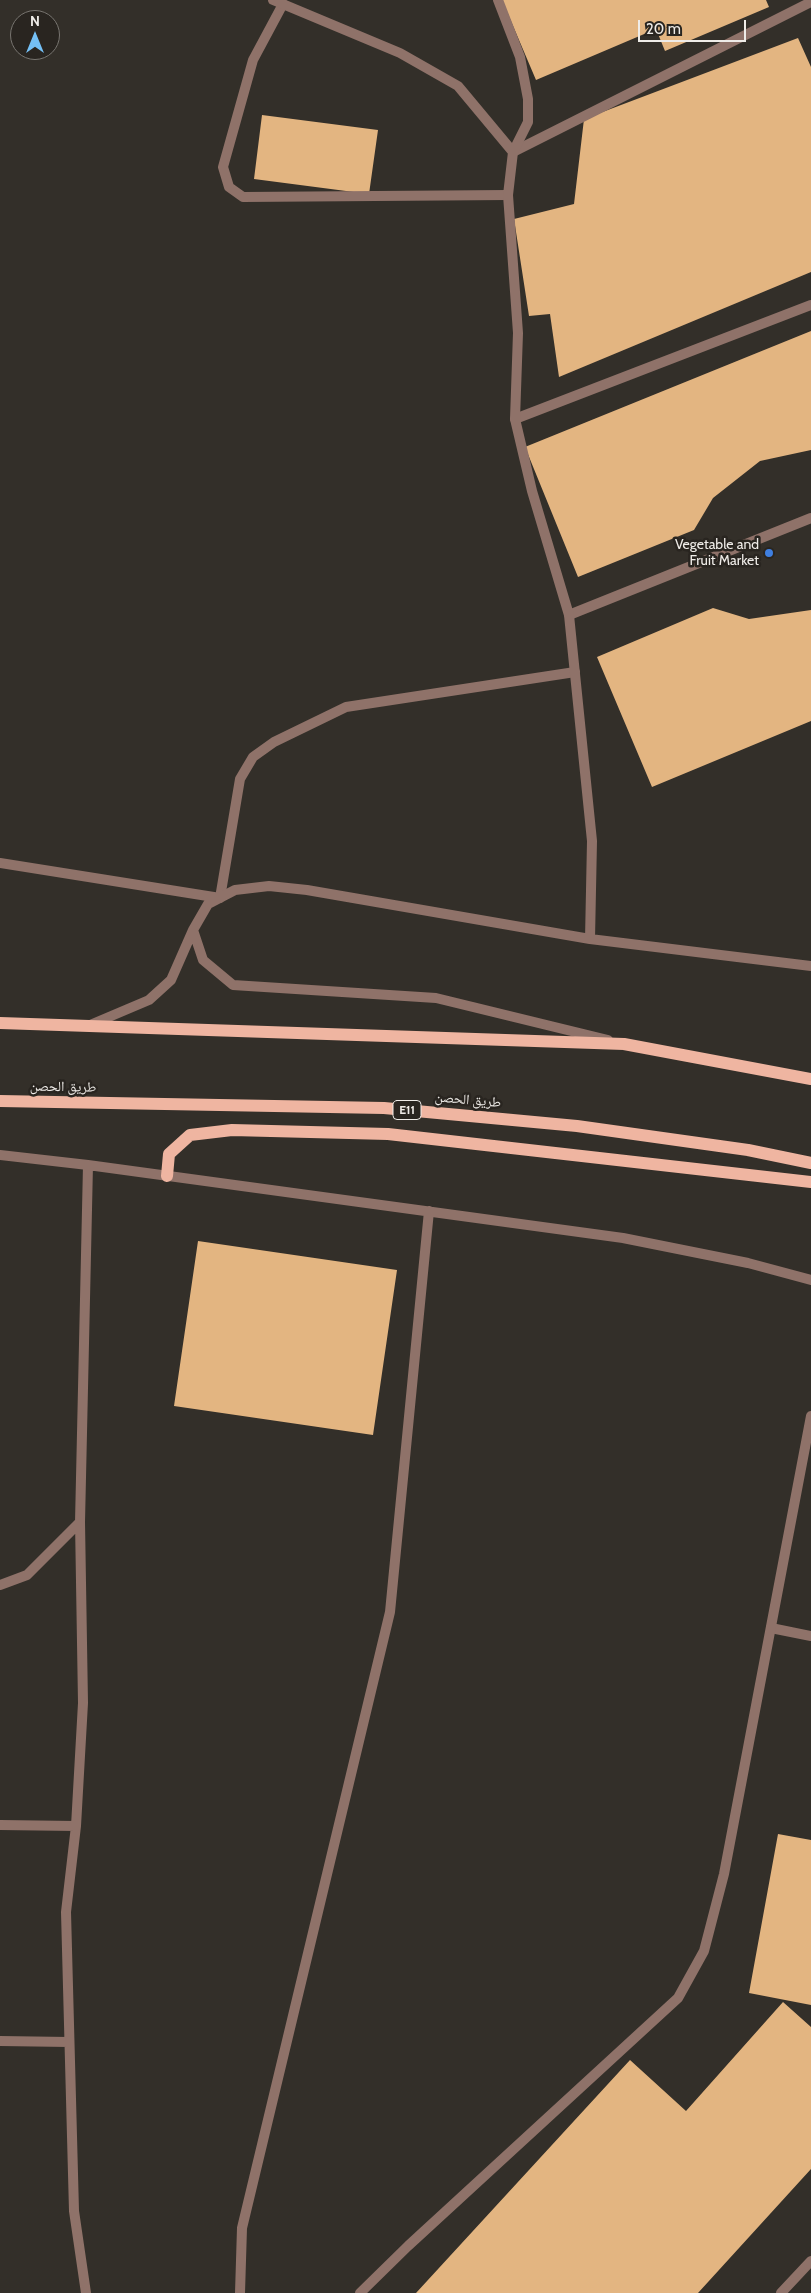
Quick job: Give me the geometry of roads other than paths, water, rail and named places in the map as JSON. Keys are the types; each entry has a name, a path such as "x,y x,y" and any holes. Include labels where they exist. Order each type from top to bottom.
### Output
{"main road":[{"path":"0,1023 624,1044 811,1079"},
{"name":"طريق الحصن","path":"0,1101 384,1108 577,1126 748,1150 811,1163"},
{"path":"167,1176 169,1154 190,1135 232,1130 388,1134 811,1182"}],"street":[{"path":"498,0 520,57 528,99 528,122 513,152 508,195 518,333 515,419 532,492 569,615 592,841 590,939"},
{"path":"508,195 243,197 229,187 223,167 253,60 280,1 400,53 458,86 513,152"},
{"path":"513,152 811,2"},
{"path":"515,419 811,305"},
{"path":"569,615 811,518"},
{"path":"220,898 240,779 252,757 274,742 346,707 575,672"},
{"path":"0,863 220,898"},
{"path":"89,1025 149,1000 171,980 193,930 208,904 235,890 279,886 590,939 811,966"},
{"path":"193,930 203,960 233,985 436,998 624,1044"},
{"path":"0,1156 88,1165 623,1238 748,1263 811,1280"},
{"path":"86,2293 74,2211 66,1912 76,1826 83,1703 80,1522 88,1165"},
{"path":"240,2293 242,2228 390,1612 429,1212"},
{"path":"360,2293 416,2239 678,1998 704,1951 724,1874 811,1416"},
{"path":"0,1585 27,1575 80,1522"},
{"path":"771,1628 811,1636"},
{"path":"0,1825 76,1826"},
{"path":"0,2041 69,2042"},
{"path":"781,2293 811,2261"}],"place":[{"name":"Vegetable and Fruit Market","path":"769,553"}]}
